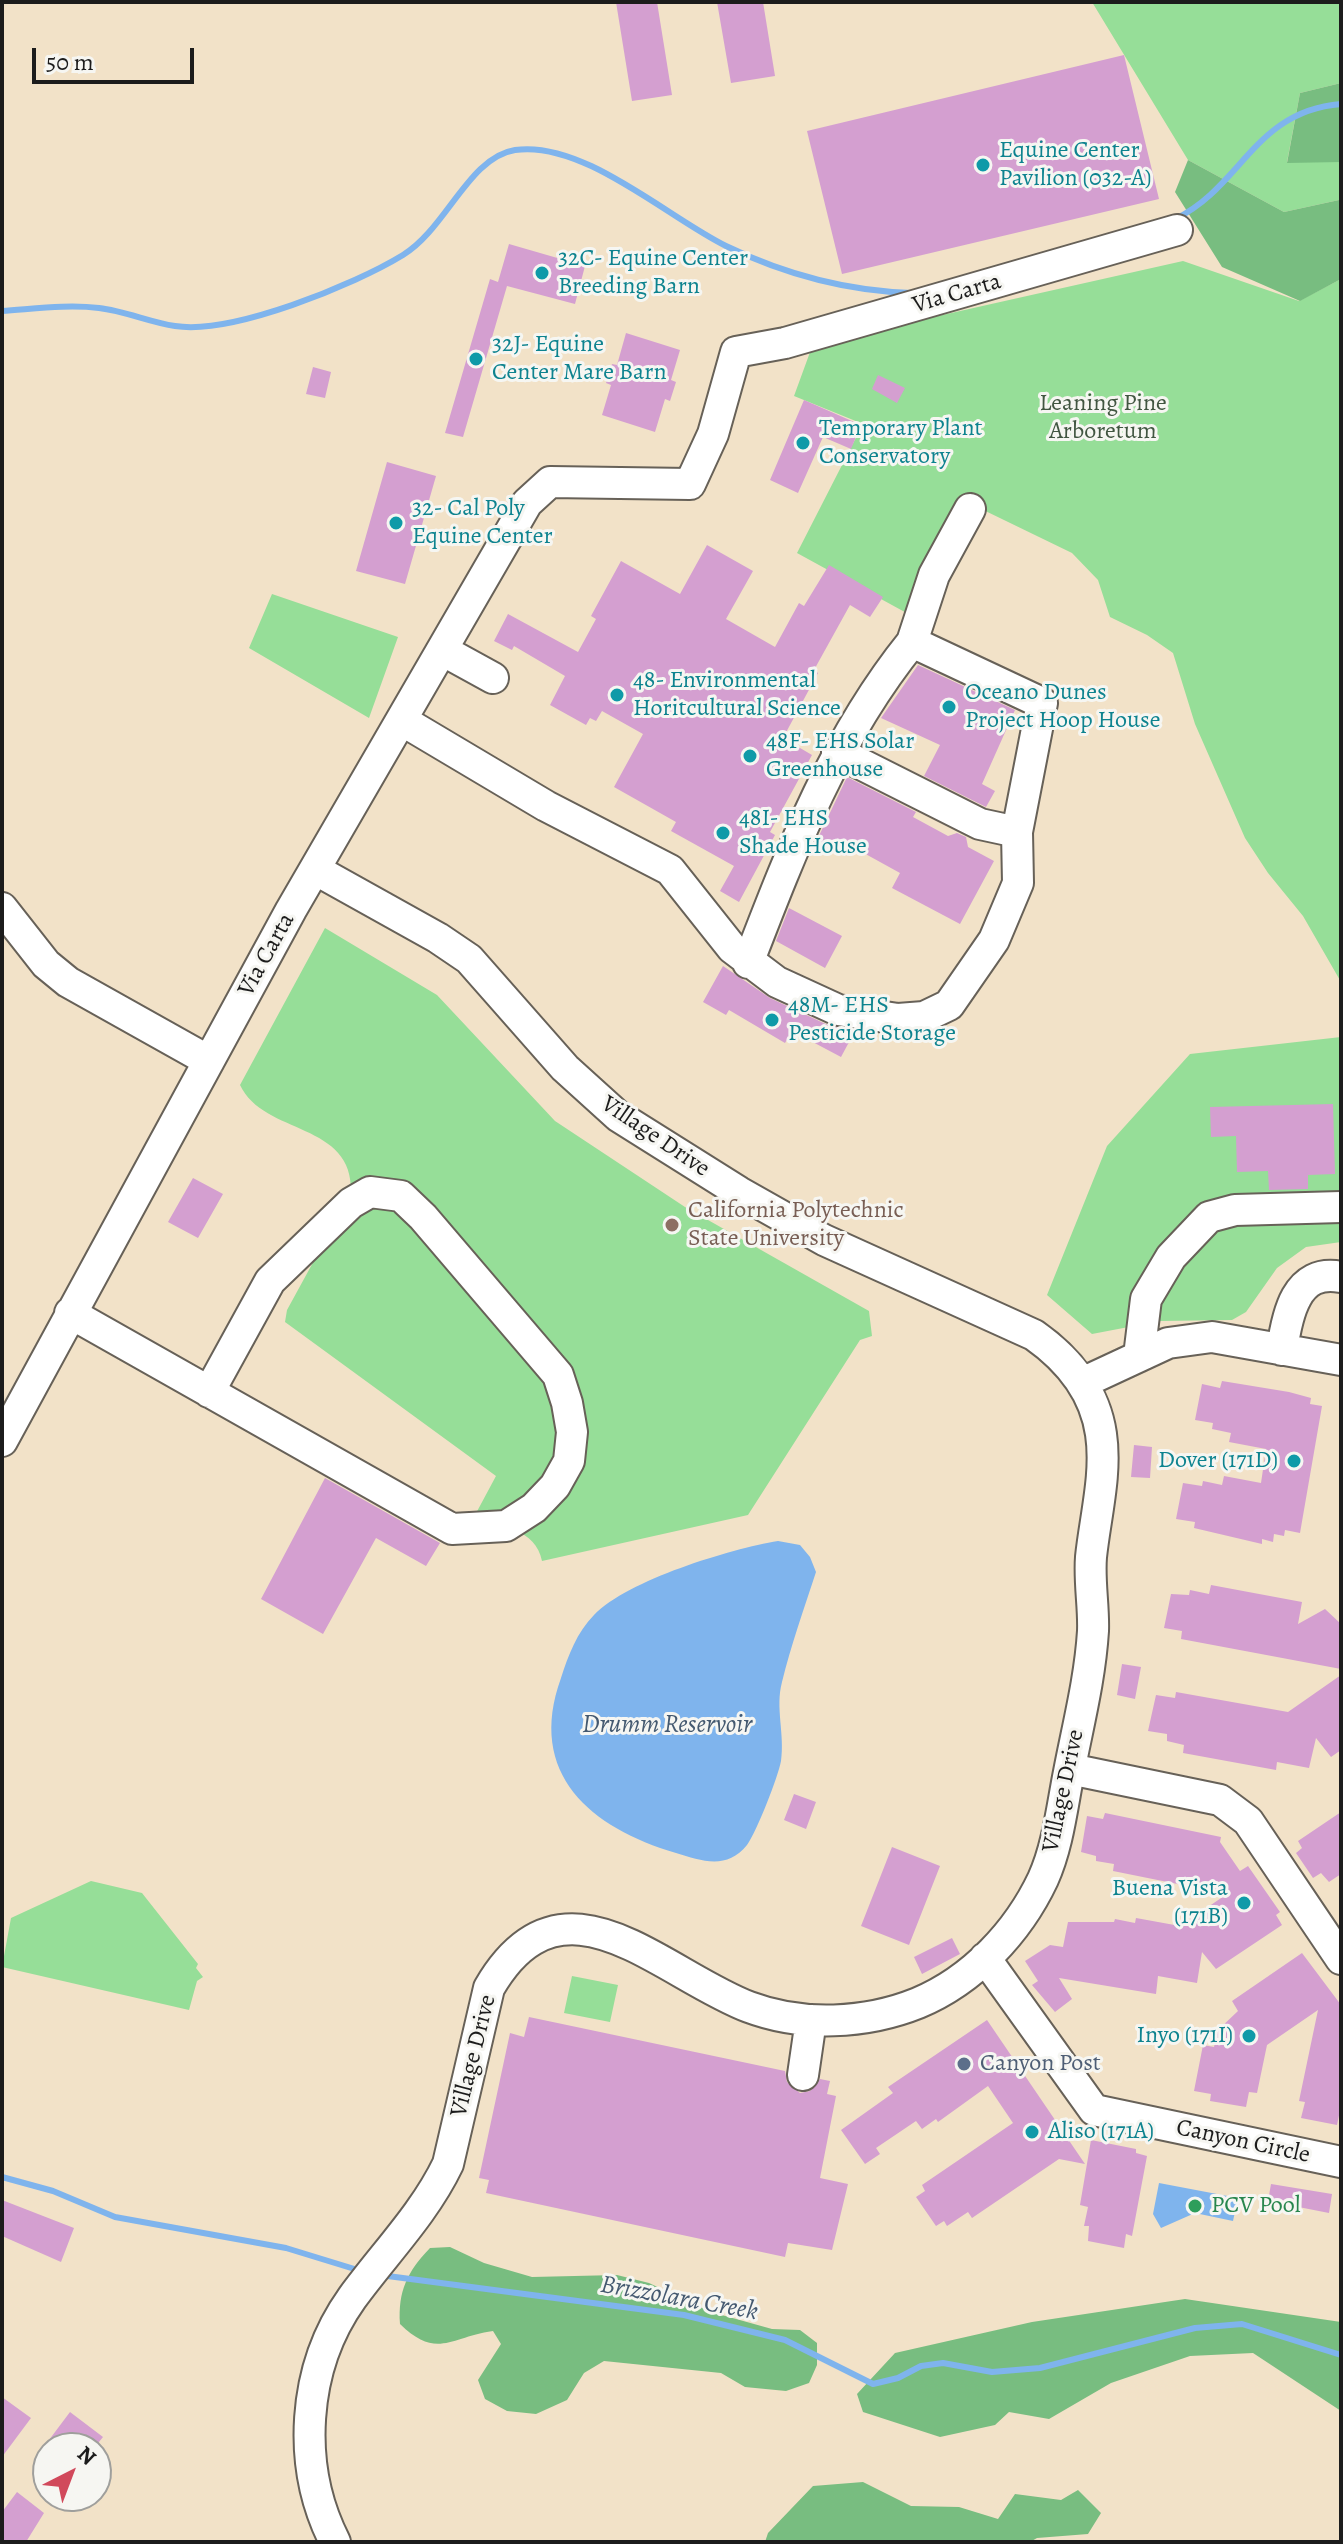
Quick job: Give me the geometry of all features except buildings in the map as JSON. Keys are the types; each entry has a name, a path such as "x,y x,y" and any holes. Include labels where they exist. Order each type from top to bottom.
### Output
{"street":[{"name":"Via Carta","path":"2,1441 209,1061 527,503 550,482 690,484 713,434 736,352 798,340 1177,230"},
{"path":"748,963 789,857 837,752 876,686 912,642 934,575 970,509"},
{"path":"403,721 546,806 670,870 732,948 777,982 838,1010 898,1019 924,1017 949,1005 994,940 1018,883 1017,832 1042,703 912,642"},
{"path":"442,650 493,678"},
{"path":"837,752 980,824 1017,832"},
{"name":"Village Drive","path":"316,870 438,938 469,959 565,1068 618,1116 824,1240 1034,1335 1053,1348 1082,1383 1101,1435 1102,1463 1091,1566 1093,1629 1089,1666 1057,1836 1044,1877 1009,1933 957,1982 919,2002 857,2019 811,2020 749,2007 626,1941 595,1929 569,1928 536,1939 509,1959 489,1988 448,2164 434,2191 351,2300 322,2357 310,2421 310,2465 323,2520 335,2542"},
{"path":"2,908 46,964 68,982 209,1061"},
{"path":"70,1313 209,1392 452,1529 506,1526 520,1518 555,1486 569,1461 572,1432 558,1375 423,1217 401,1196 370,1192 351,1203 270,1281 209,1392"},
{"path":"1139,1356 1146,1299 1171,1257 1209,1217 1235,1210 1341,1207"},
{"path":"1282,1350 1285,1324 1300,1289 1321,1277 1341,1277"},
{"path":"1082,1383 1168,1343 1212,1337 1341,1360"},
{"path":"1070,1769 1220,1800 1248,1821 1341,1959"},
{"name":"Canyon Circle","path":"985,1958 1094,2110 1341,2162"},
{"path":"803,2075 811,2020"}],"green space":[{"path":"1092,2 1341,2 1341,83 1300,93 1287,162 1341,162 1339,200 1284,212 1188,160"},
{"path":"1341,83 1341,162 1287,163 1300,93"},
{"path":"1188,160 1284,212 1339,200 1341,195 1341,279 1300,301 1222,267 1175,192"},
{"name":"Leaning Pine Arboretum","path":"1183,261 1299,301 1341,279 1341,982 1303,916 1268,873 1245,838 1195,724 1173,653 1147,635 1110,617 1098,580 1072,553 971,504 912,616 797,553 863,424 794,396 813,344"},
{"path":"272,594 398,637 369,718 249,648"},
{"path":"325,928 437,995 555,1121 685,1207 869,1311 872,1336 860,1340 748,1515 542,1561 538,1550 525,1535 474,1517 496,1476 285,1322 287,1310 351,1193 348,1170 338,1153 324,1141 268,1113 252,1101 240,1085"},
{"path":"1341,1037 1341,1242 1306,1247 1277,1268 1246,1312 1232,1320 1160,1321 1092,1334 1047,1295 1107,1146 1190,1054"},
{"path":"91,1881 142,1893 198,1964 196,1968 203,1977 197,1981 189,2010 2,1967 11,1918"},
{"path":"572,1976 618,1985 610,2022 564,2013"},
{"path":"450,2247 484,2263 532,2277 617,2275 649,2283 711,2312 772,2329 800,2330 817,2343 817,2365 809,2383 786,2391 745,2387 721,2373 604,2361 584,2373 567,2400 536,2414 507,2411 485,2399 478,2380 501,2344 493,2331 434,2344 413,2335 400,2324 403,2292 415,2265 430,2248"},
{"path":"1185,2299 1341,2322 1341,2411 1253,2353 1190,2356 1111,2383 1049,2419 1009,2412 995,2425 940,2437 863,2412 857,2394 895,2353 1032,2322"},
{"path":"863,2482 911,2506 959,2507 998,2519 1015,2494 1061,2500 1078,2490 1101,2513 1088,2534 1037,2538 1030,2542 765,2542 768,2533 813,2486"}],"water":[{"name":"Drumm Reservoir","path":"778,1541 800,1545 810,1557 816,1572 780,1692 781,1761 767,1804 751,1838 731,1858 714,1861 676,1853 617,1829 593,1812 574,1792 560,1769 552,1742 552,1712 564,1670 578,1637 594,1615 610,1602 655,1578 734,1551"},
{"name":"PCV Pool","path":"1159,2183 1238,2198 1233,2221 1195,2213 1161,2228 1153,2214"}],"waterway":[{"path":"1175,219 1217,189 1250,152 1288,120 1312,110 1341,104"},
{"path":"2,311 87,307 175,326 199,327 228,323 292,305 355,280 403,255 432,229 484,166 499,155 515,150 541,150 596,168 726,246 793,273 840,285 912,293"},
{"name":"Brizzolara Creek","path":"2,2177 53,2191 115,2217 286,2248 361,2271"},
{"name":"Brizzolara Creek","path":"380,2275 684,2315 785,2340 873,2384 898,2378 921,2366 943,2363 992,2372 1040,2368 1195,2328 1242,2324 1341,2355"}],"place":[{"name":"Equine Center Pavilion (032-A)","path":"983,165"},
{"name":"32C- Equine Center Breeding Barn","path":"542,273"},
{"name":"32J- Equine Center Mare Barn","path":"476,359"},
{"name":"Temporary Plant Conservatory","path":"803,443"},
{"name":"32- Cal Poly Equine Center","path":"396,523"},
{"name":"48- Environmental Horitcultural Science","path":"617,695"},
{"name":"Oceano Dunes Project Hoop House","path":"949,707"},
{"name":"48F- EHS Solar Greenhouse","path":"750,756"},
{"name":"48I- EHS Shade House","path":"723,833"},
{"name":"48M- EHS Pesticide Storage","path":"772,1020"},
{"name":"California Polytechnic State University","path":"672,1225"},
{"name":"Dover (171D)","path":"1294,1461"},
{"name":"Buena Vista (171B)","path":"1244,1903"},
{"name":"Inyo (171I)","path":"1249,2036"},
{"name":"Canyon Post","path":"964,2064"},
{"name":"Aliso (171A)","path":"1032,2132"},
{"name":"PCV Pool","path":"1195,2206"}]}
